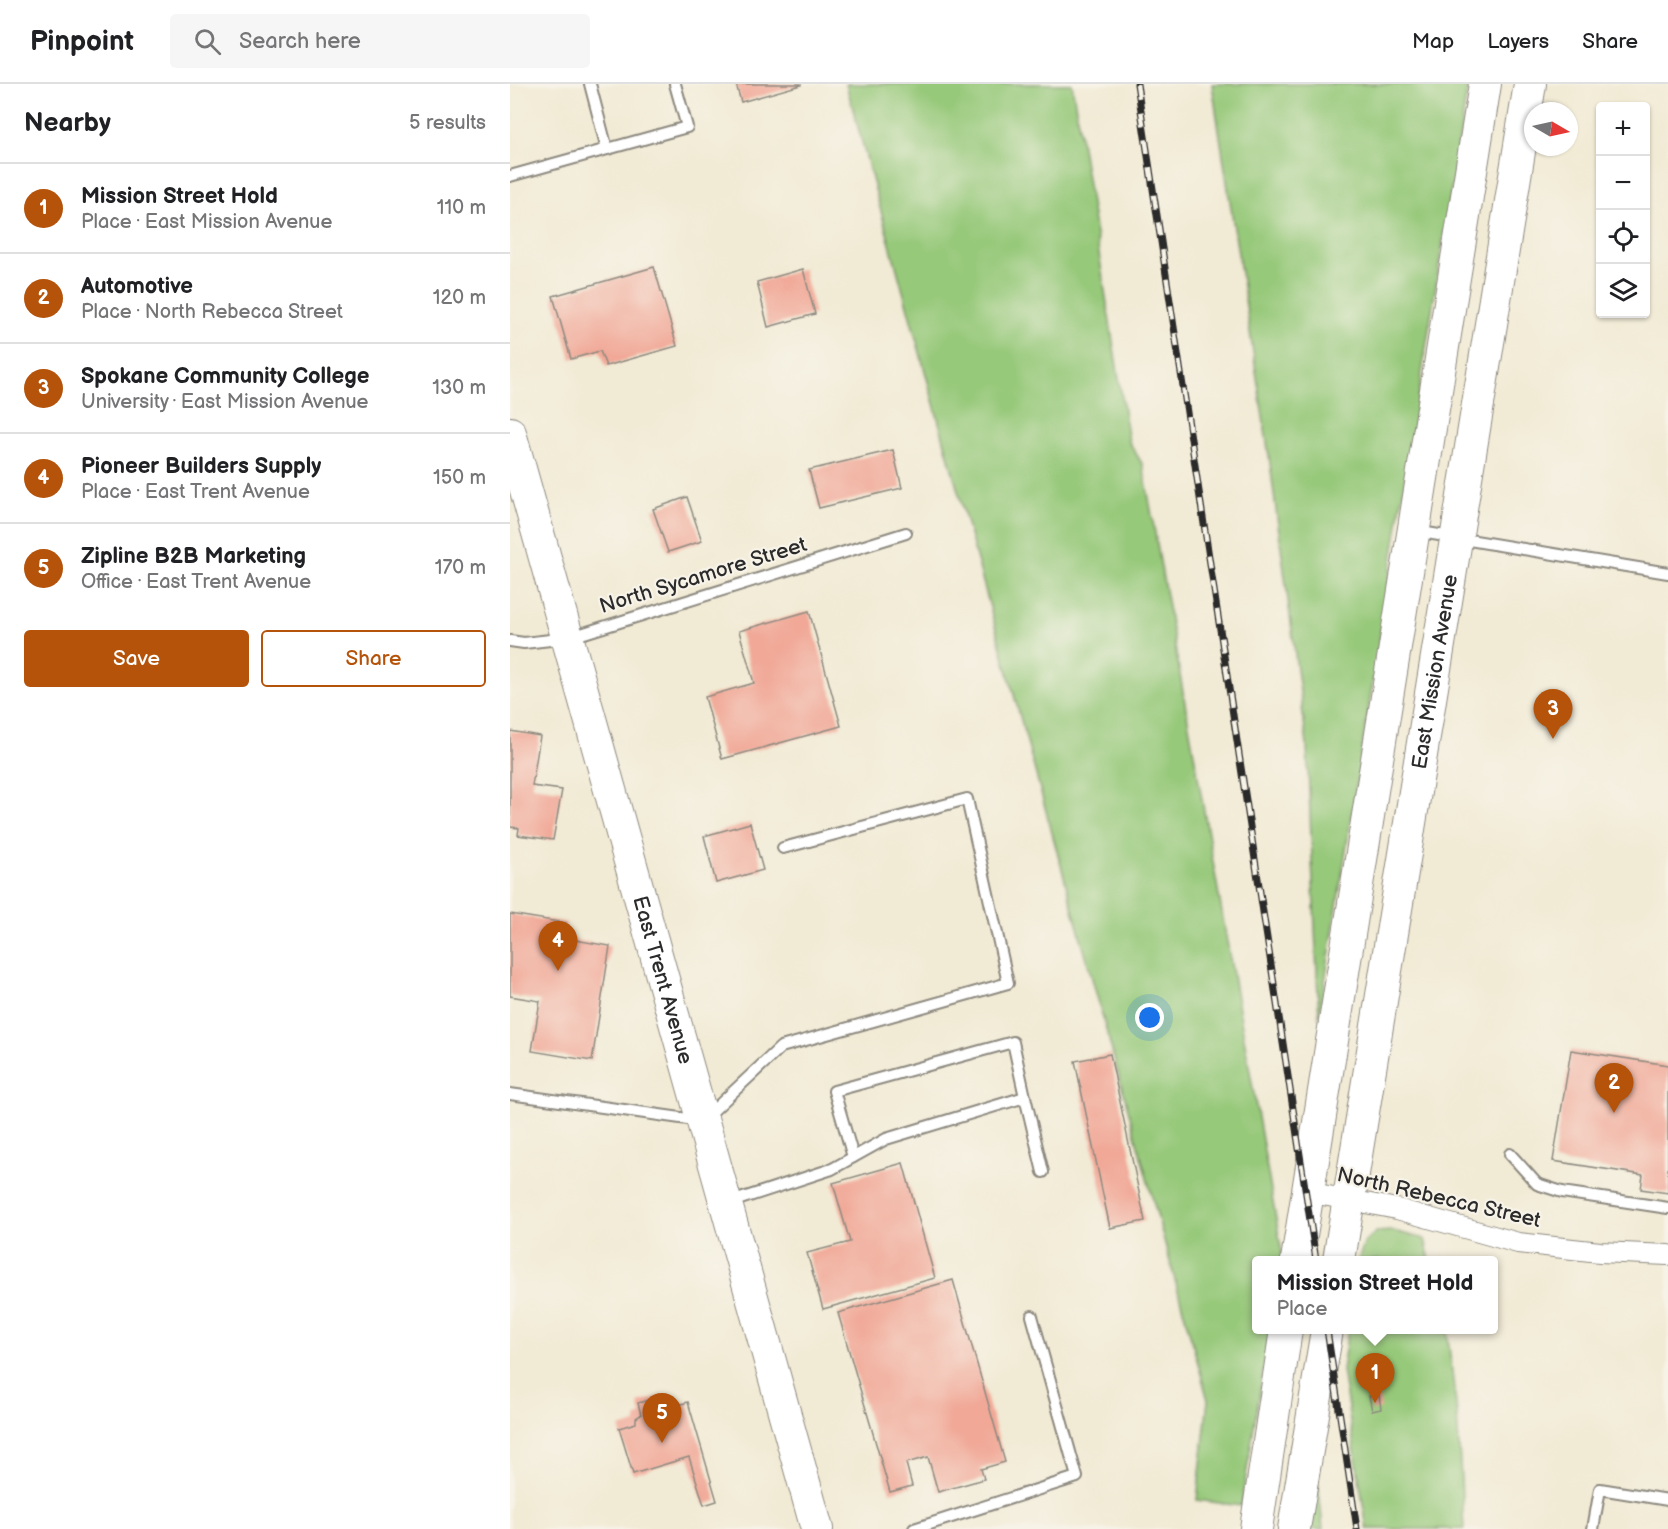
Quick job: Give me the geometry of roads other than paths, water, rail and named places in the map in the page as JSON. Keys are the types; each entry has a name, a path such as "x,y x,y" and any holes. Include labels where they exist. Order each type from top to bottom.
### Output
{"main road":[{"name":"East Mission Avenue","path":"1298,1256 1485,84"},
{"name":"East Mission Avenue","path":"1341,1256 1530,84"},
{"name":"East Trent Avenue","path":"510,433 817,1529"},
{"path":"1256,1529 1286,1334"},
{"path":"1294,1529 1326,1334"}],"street":[{"name":"North Rebecca Street","path":"1307,1192 1397,1209 1518,1243 1600,1252 1668,1255"}],"lane":[{"path":"590,84 607,149"},
{"path":"510,176 687,127 675,84"},
{"path":"1415,531 1668,573"},
{"name":"North Sycamore Street","path":"510,641 525,643 568,638 906,532"},
{"path":"510,1094 702,1121 781,1047 1008,983 967,799 783,848"},
{"path":"853,1157 834,1091 1013,1042 1043,1172"},
{"path":"725,1204 832,1169 886,1139 1025,1097"},
{"path":"1510,1154 1537,1184 1562,1192 1668,1208"},
{"path":"914,1529 1077,1477 1032,1316"},
{"path":"1593,1529 1600,1489 1668,1500"}],"railway":[{"path":"1137,84 1315,1256"},
{"path":"1328,1334 1357,1529"}],"place":[{"name":"Spokane Community College","path":"1553,739"},
{"name":"Pioneer Builders Supply","path":"558,971"},
{"name":"Automotive","path":"1614,1113"},
{"name":"Mission Street Hold","path":"1375,1403"},
{"name":"Zipline B2B Marketing","path":"662,1443"}]}
